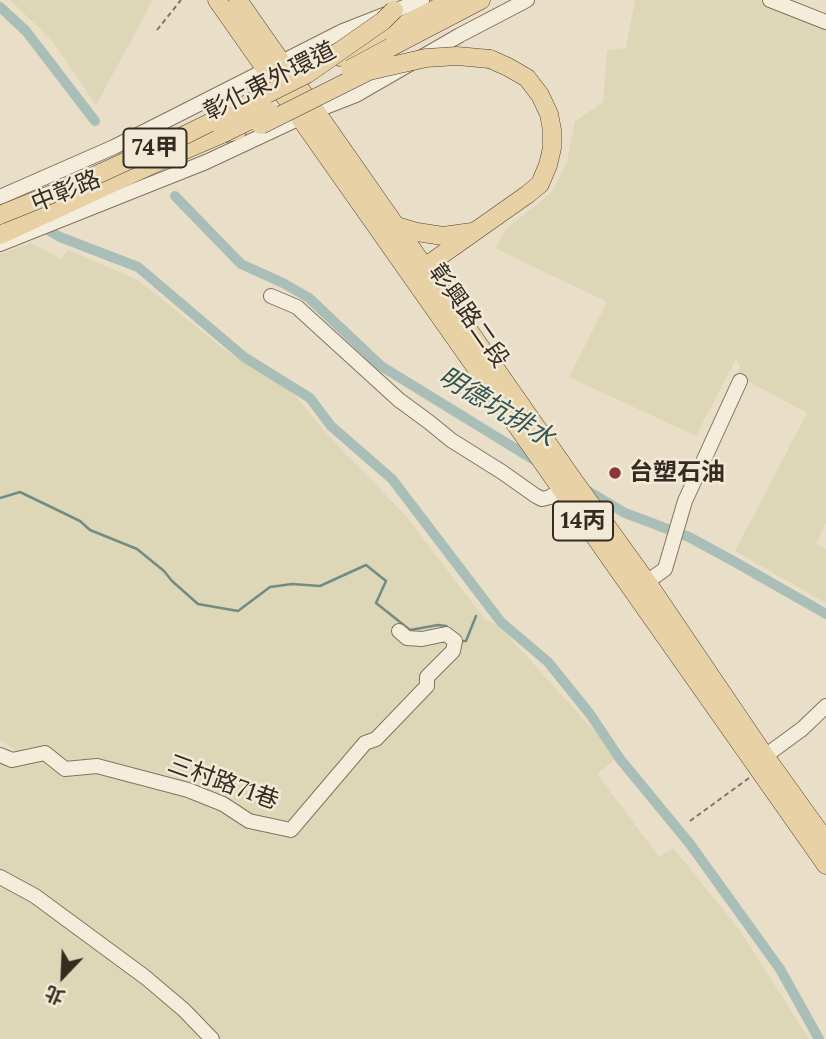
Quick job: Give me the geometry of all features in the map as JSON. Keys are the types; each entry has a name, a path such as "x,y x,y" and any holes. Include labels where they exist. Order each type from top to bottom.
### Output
{"main road":[{"name":"彰興路二段","path":"216,0 273,66 308,114 761,761 826,841"},
{"name":"彰興路二段","path":"238,0 273,66"},
{"path":"307,74 383,21 401,0"},
{"name":"彰化東外環道","path":"0,215 189,133 453,0"},
{"name":"彰化東外環道","path":"0,235 222,134 481,0"},
{"path":"222,134 261,125 369,71 426,58 457,56 490,59 527,78 540,95 549,114 552,130 548,165 540,184 417,271"},
{"name":"彰興路二段","path":"308,114 397,226 417,271"},
{"path":"397,226 443,236 475,231"},
{"name":"彰興路二段","path":"567,485 647,582 826,865"}],"street":[{"name":"中彰路","path":"2,196 114,148 343,31 422,0"},
{"name":"中彰路","path":"0,244 206,162 308,114 356,95 527,0"},
{"path":"770,0 826,22"},
{"path":"271,296 297,307 400,400 451,440 536,496 542,499 550,497 567,485"},
{"path":"647,582 665,569 685,501 740,381"},
{"name":"三村路71巷","path":"0,755 12,760 45,753 65,769 97,766 188,790 223,804 249,821 291,830 365,743 376,739 427,687 427,677 453,651 455,641 446,634 422,639 407,638 399,631"},
{"path":"761,761 826,706"},
{"path":"0,877 35,896 145,976 212,1039"}],"path":[{"path":"157,30 181,0"},
{"path":"690,821 753,775 761,761"}],"shaded area":[{"path":"10,0 153,0 96,105 52,41"},
{"path":"635,0 770,0 826,22 826,523 816,544 826,549 826,603 735,551 807,413 737,375 740,366 736,359 696,436 569,377 607,302 495,248 507,228 551,193 567,162 575,121 603,102 607,50 626,48"},
{"path":"31,243 61,259 68,250 138,280 225,350 292,392 328,435 406,516 484,618 502,629 599,736 614,760 597,774 659,857 673,848 739,929 809,1039 0,1039 0,764 15,749 0,740 0,254"}],"waterway":[{"name":"明德坑排水","path":"0,7 26,31 95,121"},
{"name":"明德坑排水","path":"175,196 241,264 309,298 381,366 539,463"},
{"path":"39,225 60,237 138,267 244,357 310,398 331,426 392,479 501,622 548,662 590,714 620,759 690,844 780,969 819,1039"},
{"name":"明德坑排水","path":"583,488 625,513 689,537 826,614"},
{"path":"0,498 20,492 80,521 90,530 137,549 198,604 238,611 270,587 292,584 320,586 366,565 386,581 376,603 410,630 438,625 447,627"},
{"path":"461,641 466,641 476,616"}],"place":[{"name":"台塑石油","path":"615,473"}]}
